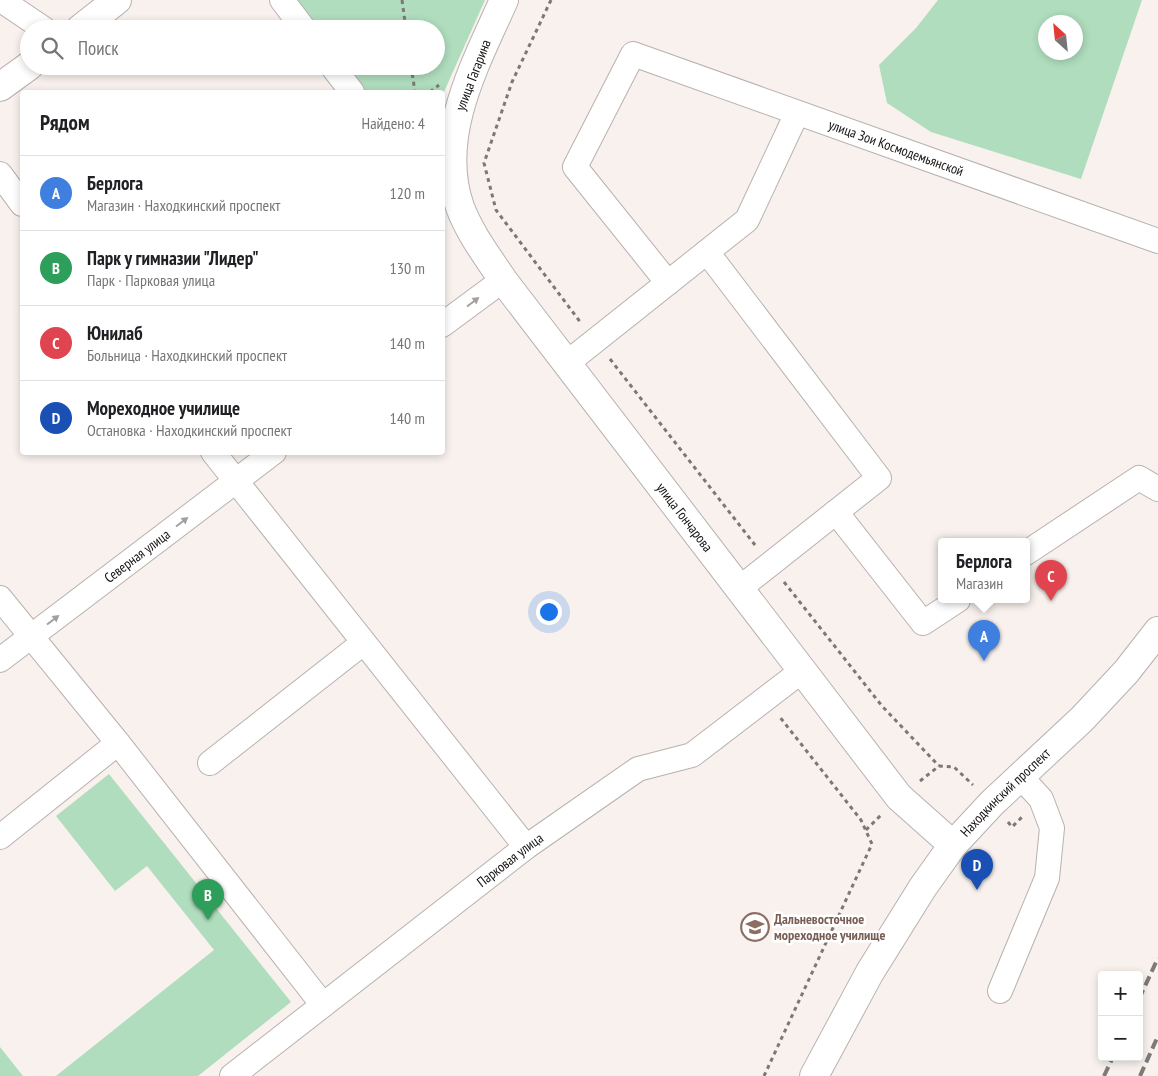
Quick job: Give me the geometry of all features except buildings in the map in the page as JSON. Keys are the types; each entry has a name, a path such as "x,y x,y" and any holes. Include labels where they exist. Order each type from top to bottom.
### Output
{"main road":[{"path":"91,20 117,0"},
{"name":"улица Гагарина","path":"448,178 457,116 471,74 504,0"},
{"path":"0,87 20,73"},
{"name":"улица Гончарова","path":"448,178 475,238 503,280 899,797 953,845"},
{"name":"Находкинский проспект","path":"814,1076 870,972 923,887 953,845 992,803 1082,719 1126,672 1158,631"}],"street":[{"path":"1,0 31,20"},
{"path":"282,0 297,20"},
{"name":"улица Зои Космодемьянской","path":"668,283 575,167 633,54 1158,241"},
{"path":"339,75 350,90"},
{"path":"567,363 747,220 797,113"},
{"path":"0,174 20,201"},
{"path":"707,252 879,478 740,588"},
{"path":"445,323 503,280"},
{"path":"215,455 526,847"},
{"name":"Северная улица","path":"0,660 270,455"},
{"path":"1030,551 1139,478 1158,489"},
{"path":"836,512 923,623 953,603"},
{"path":"0,598 118,743 323,1005"},
{"path":"210,763 364,643"},
{"name":"Парковая улица","path":"232,1076 526,847 638,769 692,755 802,670"},
{"path":"0,837 118,743"},
{"path":"1000,991 1047,878 1052,828 1041,799 1020,776"}],"path":[{"path":"402,0 405,20"},
{"path":"551,0 512,82 484,163 496,210 595,341 882,706 938,766"},
{"path":"412,75 415,90"},
{"path":"764,1076 872,844 861,820 765,698"},
{"path":"866,830 899,797 938,766 954,767 992,803 1012,826 1041,799"}],"green space":[{"path":"295,0 485,0 445,90 364,90 353,75 445,75 445,20 309,20"},
{"path":"938,0 1142,0 1081,179 931,132 887,103 879,65 916,28"},
{"path":"109,774 291,1002 198,1076 56,1076 214,950 147,866 115,891 56,816"},
{"path":"0,1047 23,1076 0,1076"}],"railway":[{"path":"1143,990 1158,958"},
{"path":"1140,1076 1158,1036"},
{"path":"1104,1076 1111,1061"}],"place":[{"name":"Юнилаб","path":"1051,601"},
{"name":"Берлога","path":"984,661"},
{"name":"Мореходное училище","path":"977,890"},
{"name":"Парк у гимназии \"Лидер\"","path":"208,920"},
{"name":"Дальневосточное мореходное училище","path":"755,927"}]}
